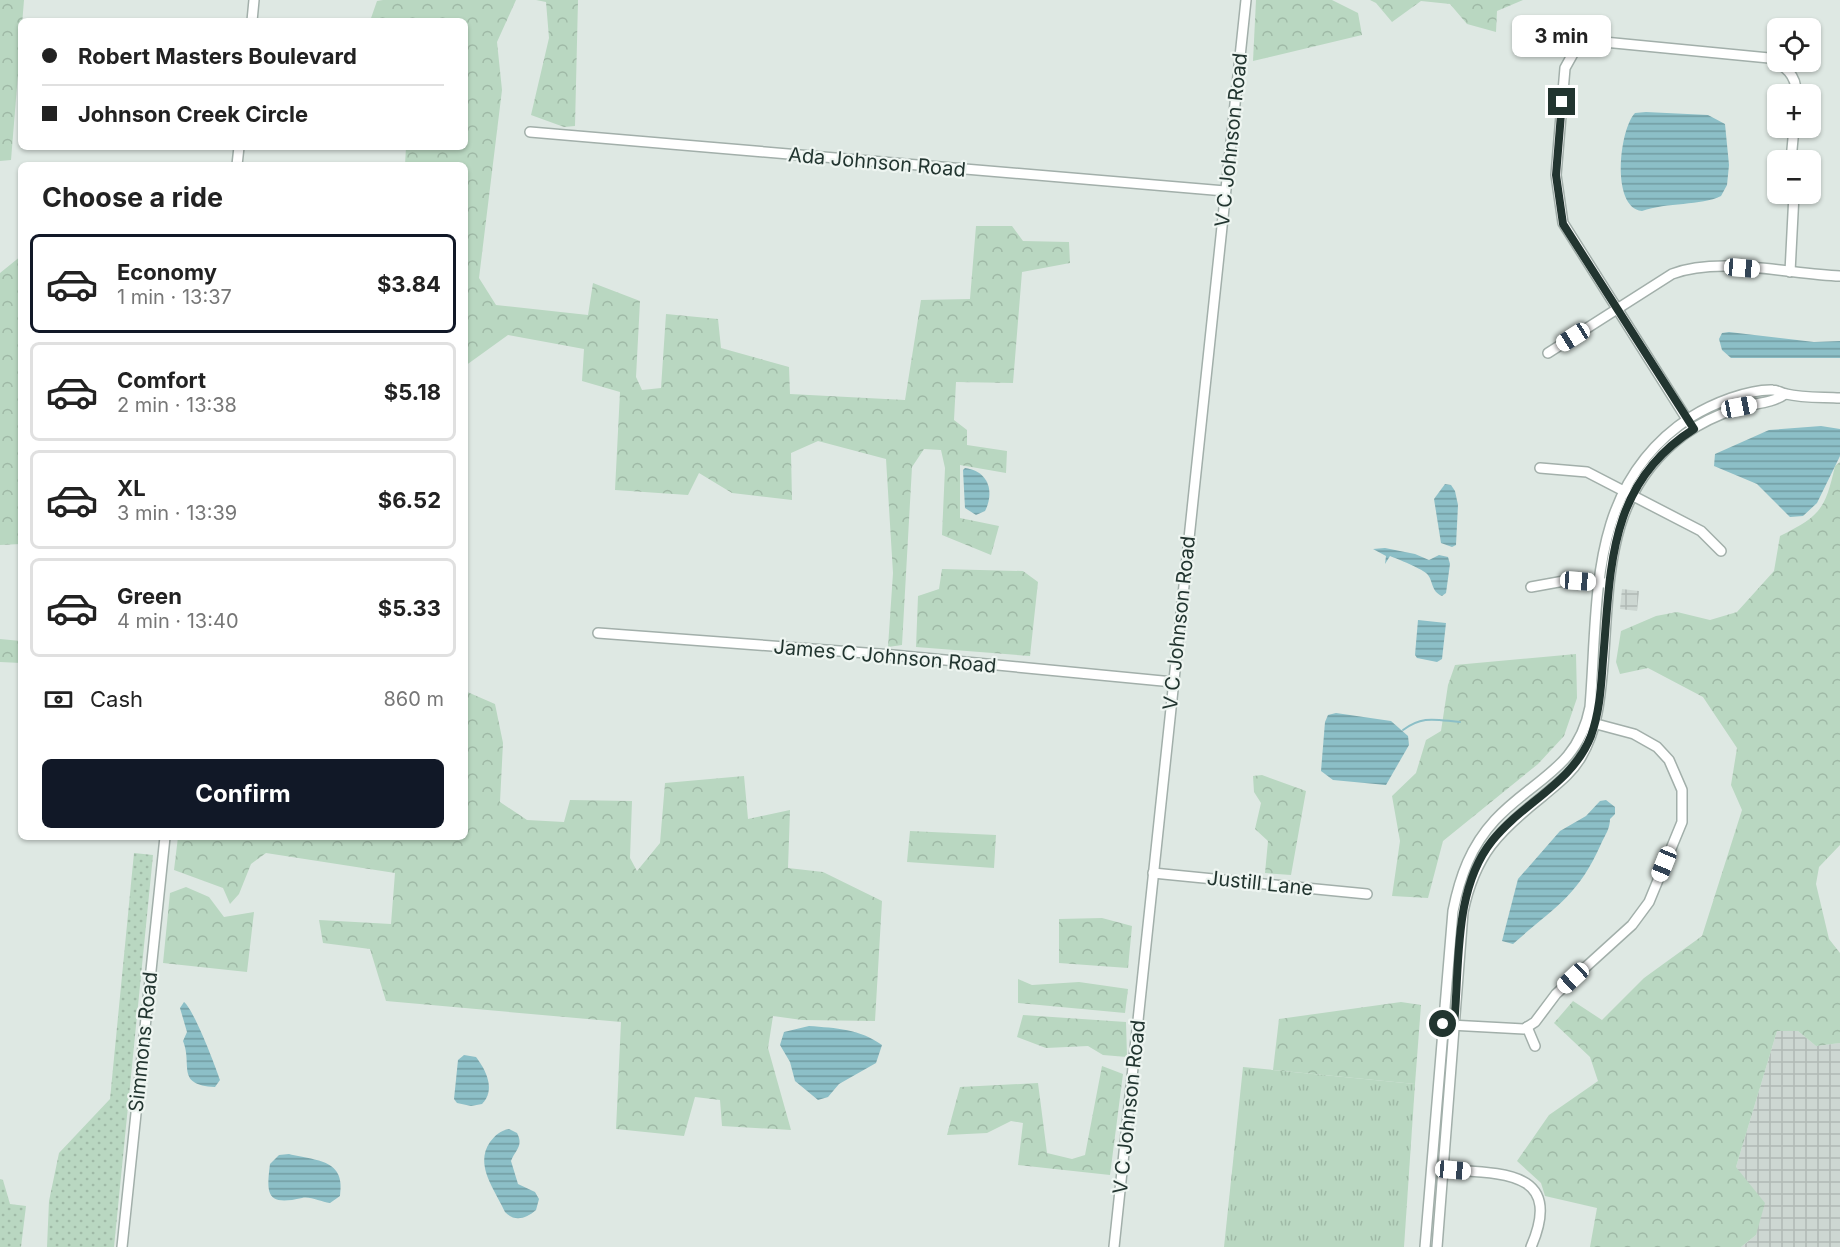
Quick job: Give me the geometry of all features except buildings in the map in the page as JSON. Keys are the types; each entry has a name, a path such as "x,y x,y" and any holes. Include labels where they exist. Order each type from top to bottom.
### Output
{"street":[{"path":"252,18 254,0"},
{"name":"V C Johnson Road","path":"1114,1247 1246,0"},
{"path":"1694,429 1573,243 1563,224 1556,175 1565,68 1575,50 1588,43 1604,42 1769,58 1792,67 1795,84"},
{"name":"Ada Johnson Road","path":"530,132 1225,191"},
{"path":"1790,272 1793,204"},
{"path":"1548,353 1672,274 1683,270 1719,267 1840,276"},
{"path":"1437,1247 1463,912 1473,873 1492,841 1510,822 1570,772 1581,758 1591,722 1605,583 1608,524 1623,490 1655,446 1687,420 1718,403 1773,390 1785,394 1840,398"},
{"path":"1605,583 1618,527 1633,495 1664,451 1694,429 1739,407 1776,400 1785,394"},
{"path":"1540,468 1587,472 1701,531 1721,551"},
{"path":"1531,587 1564,581 1605,583"},
{"name":"James C Johnson Road","path":"598,633 881,654 1173,682"},
{"path":"1425,1247 1453,910 1462,874 1472,853 1497,818 1555,771 1569,756 1591,722"},
{"path":"1443,1024 1513,1030 1527,1027 1535,1022 1556,994 1632,925 1649,902 1682,822 1682,790 1668,758 1647,740 1591,722"},
{"name":"Simmons Road","path":"122,1247 165,840"},
{"name":"Justill Lane","path":"1153,873 1367,894"},
{"path":"1527,1027 1535,1046"},
{"path":"1431,1169 1513,1178 1527,1183 1536,1191 1543,1209 1540,1226 1531,1247"}],"shaded area":[{"path":"1622,589 1639,591 1637,611 1620,609"},
{"path":"1777,1031 1798,1031 1816,1046 1840,1043 1840,1247 1741,1247 1756,1235 1736,1167"}],"green space":[{"path":"0,0 24,0 23,18 18,18 18,74 11,160 0,161"},
{"path":"516,0 497,42 502,90 479,278 496,305 588,315 593,283 640,301 636,377 642,390 661,388 666,314 718,319 721,348 789,367 790,394 905,400 921,300 970,299 976,226 1012,226 1023,241 1069,242 1070,263 1022,272 1013,383 956,382 954,420 967,430 967,445 1007,451 1006,473 960,465 960,518 999,526 991,555 942,535 945,468 941,450 924,449 912,467 902,645 888,647 893,573 886,459 818,441 791,453 792,500 732,493 699,473 688,495 615,490 620,392 582,381 584,349 508,335 468,364 468,162 405,162 406,150 468,150 468,18 371,18 377,1"},
{"path":"536,0 578,0 575,126 564,127 531,115 549,38 546,2"},
{"path":"1256,0 1332,0 1358,13 1362,35 1253,61"},
{"path":"1370,0 1523,0 1497,11 1496,32 1467,24 1450,4 1421,1 1392,22 1376,3"},
{"path":"18,258 18,544 0,545 0,273"},
{"path":"1840,462 1840,845 1819,867 1816,884 1829,939 1840,953 1840,1043 1816,1046 1798,1031 1777,1031 1736,1167 1765,1203 1756,1235 1741,1247 1590,1247 1597,1208 1545,1196 1541,1183 1517,1161 1549,1115 1598,1081 1590,1057 1554,1023 1573,1001 1602,1020 1644,978 1702,936 1742,810 1731,785 1737,748 1703,697 1648,668 1620,674 1616,662 1621,631 1656,616 1677,612 1710,620 1737,612 1774,571 1780,536 1804,523 1819,510 1828,493 1835,466"},
{"path":"942,569 1023,571 1038,582 1030,656 916,647 918,596 939,589"},
{"path":"0,639 18,641 18,663 0,662"},
{"path":"1576,654 1577,698 1564,736 1538,764 1443,841 1428,898 1392,896 1400,841 1392,796 1416,773 1426,740 1441,731 1448,685 1455,665"},
{"path":"468,692 495,704 503,743 500,802 527,820 564,822 570,800 632,801 630,858 637,871 660,843 665,783 744,776 748,819 790,810 788,868 823,872 882,901 875,1021 802,1020 773,1016 768,1048 791,1130 722,1126 720,1100 695,1097 684,1136 616,1129 621,1022 386,1001 370,949 323,943 319,920 391,924 395,873 266,853 251,864 239,894 230,904 223,888 174,870 178,840 468,840"},
{"path":"1262,775 1306,791 1291,875 1265,873 1268,841 1255,829 1261,803 1254,792 1253,776"},
{"path":"910,831 996,835 994,868 907,862"},
{"path":"134,853 153,855 114,1247 47,1247 49,1201 59,1153 110,1099"},
{"path":"186,887 209,897 224,917 254,912 247,972 163,963 170,893"},
{"path":"1102,918 1132,926 1128,968 1059,963 1059,919"},
{"path":"1018,979 1032,985 1079,982 1128,989 1125,1013 1018,1003"},
{"path":"1401,1002 1421,1005 1415,1084 1273,1070 1279,1019"},
{"path":"1023,1015 1126,1022 1127,1057 1103,1055 1088,1046 1046,1048 1017,1037"},
{"path":"1102,1066 1123,1074 1110,1175 1018,1165 1023,1123 1011,1121 987,1133 947,1135 960,1087 1038,1083 1047,1153 1072,1159 1085,1155"},
{"path":"1243,1067 1415,1084 1404,1247 1224,1247"},
{"path":"0,1179 3,1180 10,1204 26,1206 21,1247 0,1247"}],"water":[{"path":"1635,113 1708,115 1725,124 1729,165 1727,185 1721,196 1642,211 1632,207 1622,183 1622,151 1629,122"},
{"path":"1722,333 1814,342 1840,341 1840,358 1731,358 1722,350 1719,339"},
{"path":"1821,426 1840,429 1840,456 1817,503 1803,516 1790,517 1757,484 1714,466 1715,454 1769,430"},
{"path":"965,468 979,473 989,489 985,511 976,515 965,508 963,470"},
{"path":"1445,484 1451,485 1455,491 1458,505 1456,545 1452,547 1441,543 1434,499"},
{"path":"1385,548 1415,554 1429,560 1439,555 1448,557 1450,564 1446,593 1442,596 1438,594 1428,576 1414,566 1390,556 1385,564 1386,556 1373,549"},
{"path":"1418,620 1446,623 1442,659 1437,662 1417,658 1415,655"},
{"path":"1336,713 1391,721 1408,736 1409,745 1386,785 1333,780 1321,771 1325,722 1328,715"},
{"path":"1606,800 1615,807 1615,814 1610,819 1607,832 1583,877 1563,900 1513,944 1502,941 1518,879 1560,831 1586,816 1600,801"},
{"path":"184,1002 198,1026 220,1080 215,1087 203,1085 190,1078 183,1041 187,1032 180,1008"},
{"path":"809,1026 847,1030 874,1040 882,1045 876,1063 839,1084 828,1097 818,1100 795,1081 790,1062 780,1045 784,1032"},
{"path":"464,1055 476,1057 486,1074 489,1086 482,1104 471,1106 457,1103 454,1099 458,1060"},
{"path":"509,1129 517,1133 520,1141 511,1161 518,1184 535,1192 539,1199 536,1210 520,1218 512,1217 505,1212 488,1177 484,1160 490,1142 498,1134"},
{"path":"289,1154 319,1161 334,1168 341,1184 340,1196 330,1203 312,1198 282,1200 271,1196 268,1184 270,1164 279,1155"}],"waterway":[{"path":"1403,730 1423,720 1460,722"}],"route":[{"path":"1443,1024 1454,1025 1463,912 1467,891 1480,859 1492,841 1510,822 1570,772 1581,758 1590,737 1599,711 1612,554 1625,508 1664,451 1694,429 1573,243 1563,224 1556,175 1562,102"}]}
